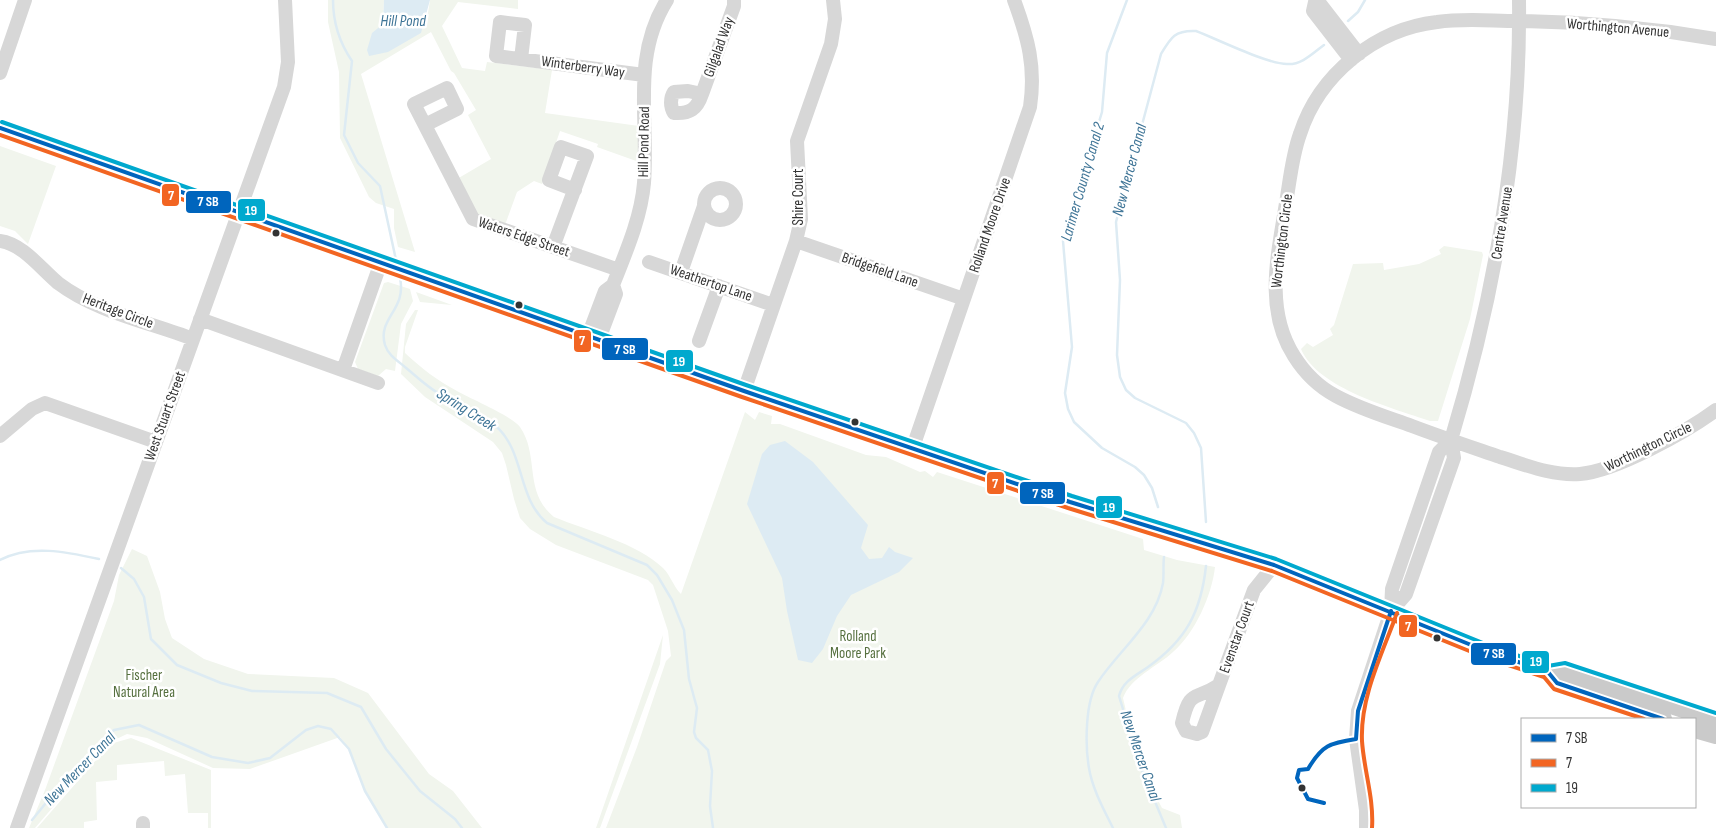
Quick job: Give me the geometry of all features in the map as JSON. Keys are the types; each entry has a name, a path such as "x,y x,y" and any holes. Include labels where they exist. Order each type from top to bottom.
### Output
{"main road":[{"path":"0,128 744,391 1070,502 1274,565 1486,651 1548,672 1563,669 1666,712 1716,720"},
{"path":"1548,672 1556,683 1570,688 1587,685 1661,708 1666,712"},
{"path":"1696,729 1716,735"}],"street":[{"path":"0,73 25,0"},
{"name":"West Stuart Street","path":"17,828 284,87 288,62 285,0"},
{"name":"Hill Pond Road","path":"593,338 616,294 613,285 635,225 644,183 644,75 647,45 659,13 667,0"},
{"name":"Gilgalad Way","path":"702,94 734,6 734,0"},
{"name":"Shire Court","path":"744,391 796,241 800,219 797,141 831,44 835,19 833,0"},
{"name":"Rolland Moore Drive","path":"913,447 1030,107 1033,67 1014,0"},
{"name":"Centre Avenue","path":"1391,611 1406,594 1454,458 1450,440 1485,316 1499,244 1511,162 1519,0"},
{"path":"1314,1 1321,5 1355,57"},
{"name":"Worthington Circle","path":"1519,22 1451,20 1426,24 1383,38 1355,57 1325,86 1312,106 1300,134 1275,280 1276,312 1281,330 1294,357 1318,384 1349,403 1540,470 1576,474 1593,472 1614,466 1676,435 1716,410"},
{"name":"Worthington Avenue","path":"1519,22 1644,29 1716,39"},
{"name":"Winterberry Way","path":"521,59 644,75"},
{"name":"Waters Edge Street","path":"425,125 473,219 619,270"},
{"path":"553,247 574,190"},
{"path":"681,272 704,206"},
{"name":"Heritage Circle","path":"0,241 15,246 58,283 83,299 193,339"},
{"name":"Bridgefield Lane","path":"796,241 964,298"},
{"name":"Weathertop Lane","path":"649,262 773,305"},
{"path":"343,370 386,264"},
{"path":"700,341 719,286"},
{"path":"200,319 378,383"},
{"path":"0,436 32,409 45,403 156,442"},
{"name":"Evenstar Court","path":"1219,685 1254,590 1255,559"},
{"name":"Evenstar Court","path":"1254,590 1274,565"},
{"path":"1366,828 1366,810 1356,739 1358,711 1391,611"}],"green space":[{"path":"328,0 384,0 383,24 428,13 430,0 518,0 518,9 458,2 442,26 462,68 485,71 487,62 552,70 545,113 639,126 639,162 597,147 598,144 560,131 542,184 534,181 517,192 505,225 474,214 457,179 491,159 468,115 476,110 451,71 431,32 361,74 415,252 398,247 394,228 394,209 376,203 369,197 340,138 339,72 328,22"},
{"path":"0,146 56,166 28,244 15,231 0,226"},
{"path":"1444,246 1482,252 1483,255 1470,319 1438,421 1430,421 1358,395 1323,375 1310,363 1301,349 1307,343 1313,347 1333,335 1330,329 1334,325 1353,264 1383,263 1384,270 1419,264 1441,254 1439,250"},
{"path":"388,282 410,289 413,301 401,324 395,371 386,369 378,376 358,369 355,362 384,283"},
{"path":"416,292 452,305 420,302"},
{"name":"Rolland Moore Park","path":"415,310 418,310 405,347 405,353 443,383 500,413 520,427 526,438 538,496 544,507 554,517 612,538 640,551 666,571 681,594 745,412 755,420 759,412 772,416 771,424 780,424 866,455 886,457 920,472 925,471 933,477 937,472 1143,539 1144,550 1177,560 1215,567 1206,601 1188,635 1173,652 1138,678 1123,698 1134,740 1149,782 1162,808 1180,815 1182,828 606,828 637,747 666,661 671,656 668,631 653,585 648,580 556,545 530,529 520,518 502,453 493,442 425,397 401,374 406,324"},
{"name":"Fischer Natural Area","path":"132,549 147,556 160,592 165,619 172,638 204,659 248,674 334,678 368,693 429,774 453,791 482,828 387,828 365,791 349,749 340,737 250,769 213,768 147,738 127,734 108,743 35,828 29,828 45,790 114,601 119,575"},
{"path":"663,635 660,664 600,828 596,828"},
{"path":"131,738 211,770 211,828 208,828 208,813 188,813 185,774 165,776 164,761 117,765 117,780 96,782 97,820 84,822 84,828 37,828 110,744"}],"water":[{"name":"Hill Pond","path":"384,0 430,0 421,33 388,52 369,56 367,50 372,33 383,24"},
{"path":"785,441 813,462 868,525 861,548 869,559 882,558 889,547 895,552 913,558 899,572 851,595 837,616 823,649 812,663 798,660 782,578 747,504 762,454 770,445"}],"waterway":[{"name":"Spring Creek","path":"333,0 334,17 338,32 352,61 344,135 358,163 380,186 396,260"},
{"name":"Larimer County Canal 2","path":"1127,0 1107,53 1102,112 1063,241 1072,347 1065,393 1068,409 1074,422 1102,448 1135,467 1144,475 1152,488 1158,507"},
{"name":"New Mercer Canal","path":"1348,21 1358,12 1365,0"},
{"name":"New Mercer Canal","path":"1206,522 1201,448 1194,433 1186,423 1135,398 1126,390 1120,377 1117,355 1120,280 1116,222 1161,54 1174,36 1178,33 1196,31 1255,56 1287,64 1302,61 1324,45"},
{"name":"Spring Creek","path":"400,278 401,289 399,298 388,320 384,336 386,349 391,355 434,390 483,417 497,427 512,449 530,501 537,513 547,523 647,565 657,575 672,600 684,630 689,679 697,708 694,732 696,738 708,750 712,771 710,806 713,828"},
{"name":"Larimer County Canal 2","path":"0,560 12,555 36,551 62,552 99,559"},
{"name":"Larimer County Canal 2","path":"1113,828 1099,799 1091,776 1087,748 1088,711 1098,682 1136,636 1153,611 1163,583 1164,557"},
{"name":"New Mercer Canal","path":"1166,828 1141,768 1119,696 1123,686 1161,657 1182,635 1189,624 1200,597 1206,566"},
{"name":"Larimer County Canal 2","path":"121,568 134,579 144,597 151,639 177,665 221,683 252,691 327,693 361,707 386,749 420,791 455,819 462,828"},
{"name":"New Mercer Canal","path":"32,820 68,776 114,730 139,725 212,757 248,763 270,758 306,730 318,726 331,729 349,749 365,791 387,828"}],"transit line":[{"name":"19","path":"2,122 746,385 1072,496 1276,559 1488,645 1548,666 1565,663 1716,713"},
{"path":"0,128 744,391 1070,502 1274,565 1486,651 1548,672 1557,683 1660,718"},
{"name":"7","path":"0,135 742,397 1068,508 1272,571 1484,657 1544,677 1554,689 1641,718"},
{"path":"1308,769 1322,750 1328,746 1356,739 1358,711 1391,611"},
{"name":"7","path":"1372,828 1372,806 1362,741 1362,725 1368,692 1397,613"},
{"path":"1308,769 1299,770 1297,778 1308,799 1324,803"}]}
